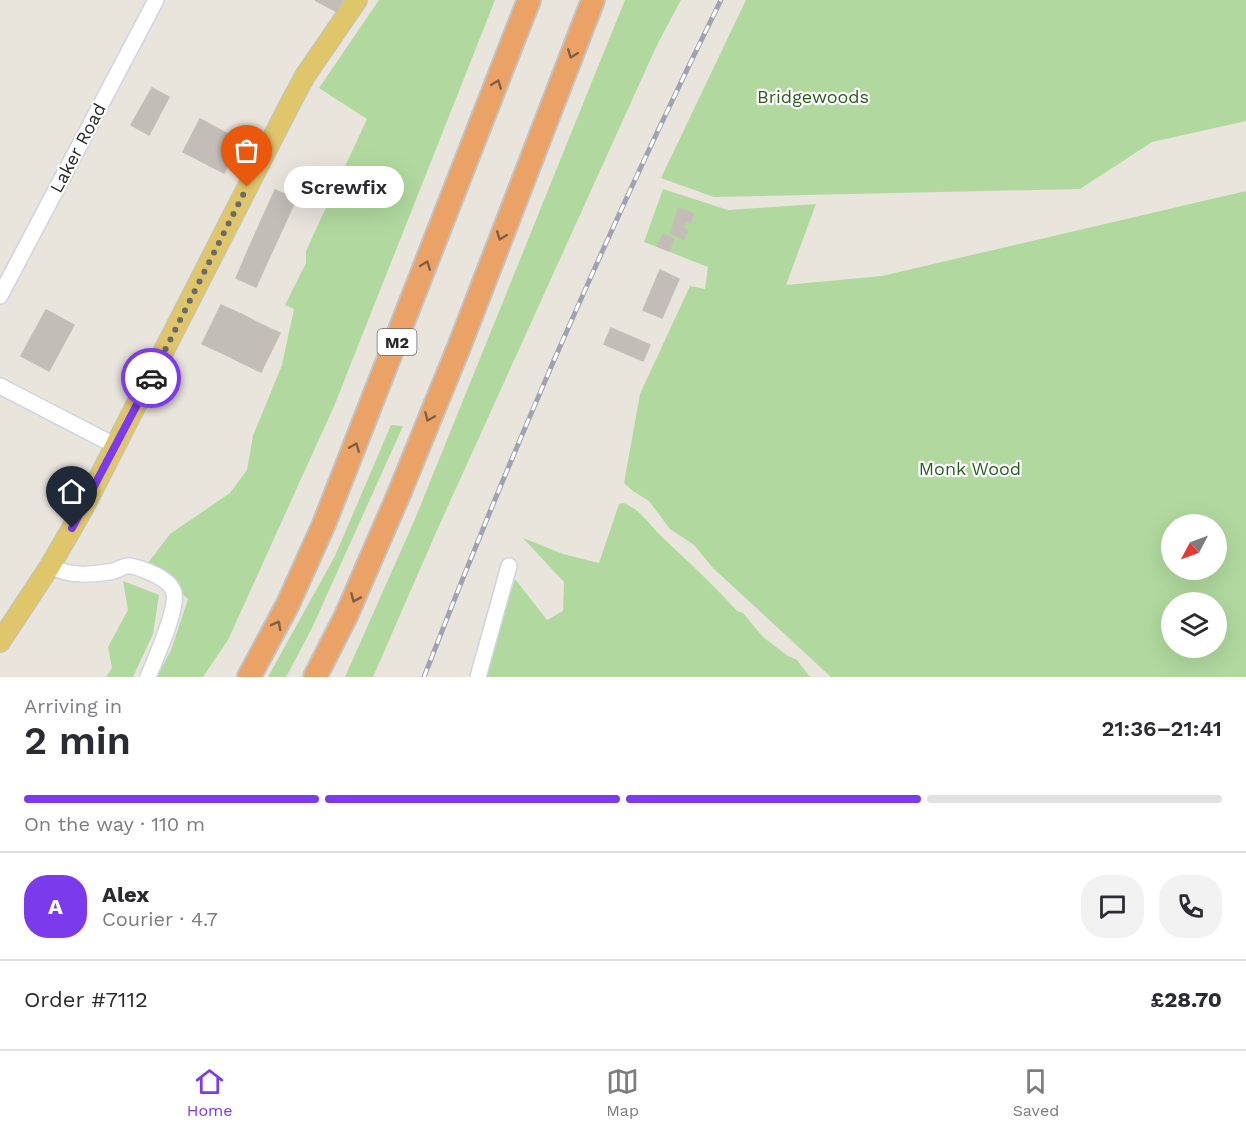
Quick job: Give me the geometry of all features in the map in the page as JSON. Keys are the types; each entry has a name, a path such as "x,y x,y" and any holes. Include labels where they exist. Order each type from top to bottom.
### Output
{"highway":[{"name":"M2","path":"249,677 288,604 324,524 529,0"},
{"path":"315,677 346,616 399,494 459,347 593,0"}],"main road":[{"path":"0,642 50,566 116,446 296,94 357,0"}],"street":[{"name":"Laker Road","path":"0,296 156,0"},
{"path":"0,386 116,446"},
{"path":"50,566 63,573 81,574 111,572 127,566 159,576 171,586 174,593 172,612 148,677"},
{"path":"478,677 509,566"}],"green space":[{"path":"379,0 495,0 335,404 228,640 203,677 157,677 171,650 188,599 148,563 170,534 230,493 247,470 253,436 282,365 294,309 285,305 306,263 306,251 367,119 319,88"},
{"path":"625,0 681,0 657,45 373,677 345,677 415,519"},
{"name":"Bridgewoods","path":"746,0 1246,0 1246,121 1152,142 1080,189 714,197 661,178"},
{"name":"Monk Wood","path":"663,189 728,210 816,204 786,285 882,276 1246,191 1246,677 831,677 713,568 694,545 670,529 649,501 624,483 640,394 690,286 705,289 708,267 644,242","holes":["678,209 694,214 690,223 686,221 683,228 688,230 684,240 671,233"]},
{"path":"391,425 403,426 312,628 286,677 268,677 335,556"},
{"path":"623,503 639,512 737,611 743,613 763,637 797,660 810,677 483,677 515,579 547,620 563,611 564,582 523,538 563,554 599,563 619,504"},
{"path":"123,581 159,595 153,634 133,677 106,677 112,668 108,647 128,610"}],"building":[{"path":"315,0 343,0 337,12"},
{"path":"152,88 169,97 149,135 131,125"},
{"path":"200,119 241,141 224,173 183,152"},
{"path":"275,190 296,199 283,228 262,219"},
{"path":"678,208 694,214 690,223 686,221 683,228 688,230 684,240 671,233"},
{"path":"262,219 283,228 269,258 249,248"},
{"path":"663,234 674,239 669,251 657,246"},
{"path":"249,248 269,258 256,287 236,278"},
{"path":"660,270 679,279 662,318 643,310"},
{"path":"221,305 241,314 222,353 202,344"},
{"path":"46,310 74,325 49,371 21,356"},
{"path":"241,314 258,323 240,362 222,353"},
{"path":"258,323 280,333 261,372 240,362"},
{"path":"611,328 650,345 643,361 604,344"}],"railway":[{"path":"424,677 528,420 565,335 641,167 721,0"}],"way so far":[{"path":"151,378 247,187"}],"place":[{"name":"Screwfix","path":"247,187"}],"route":[{"path":"72,528 151,378"}]}
